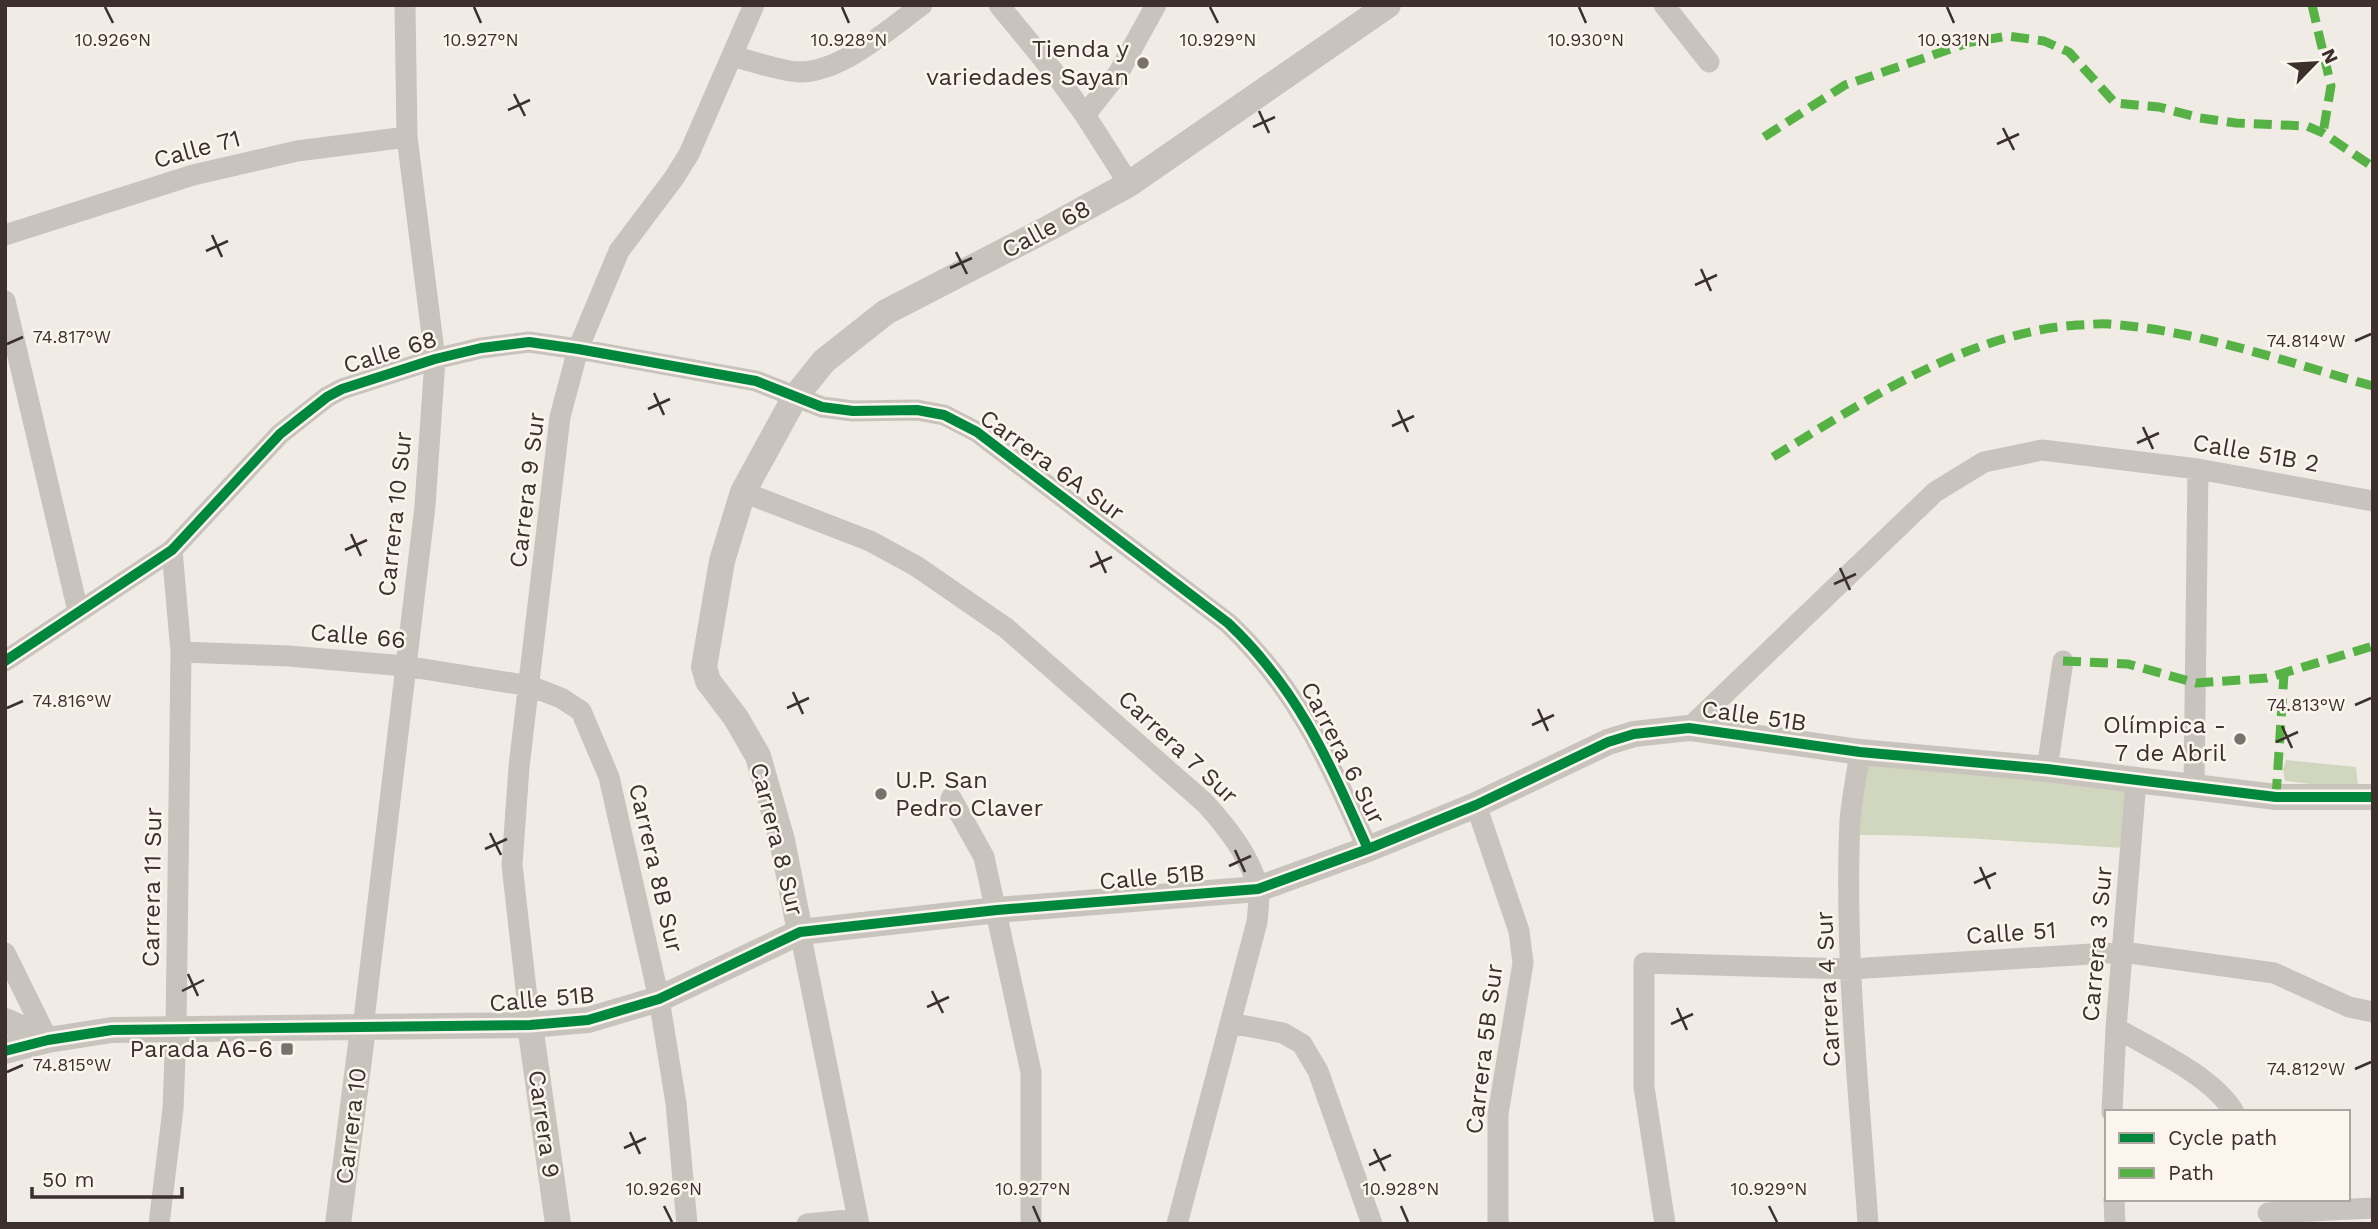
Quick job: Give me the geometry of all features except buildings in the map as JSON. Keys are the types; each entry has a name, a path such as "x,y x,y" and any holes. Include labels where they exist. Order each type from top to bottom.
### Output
{"street":[{"name":"Carrera 10 Sur","path":"363,1028 425,506 435,359 407,137 405,5"},
{"name":"Carrera 9 Sur","path":"530,1025 512,866 519,767 560,417 578,349 619,251 689,154 754,5"},
{"path":"732,56 792,72 818,71 838,64 922,5"},
{"path":"999,5 1054,71 1129,184"},
{"path":"1085,115 1119,72 1156,5"},
{"name":"Calle 68","path":"5,661 172,550 280,434 342,388 435,359 481,348 529,342 756,381 795,397 824,360 886,312 1129,184 1388,5"},
{"path":"1664,5 1709,62"},
{"name":"Calle 71","path":"5,235 193,175 297,151 407,137"},
{"path":"5,301 78,611"},
{"name":"Carrera 8 Sur","path":"795,397 743,492 728,535 704,667 708,681 736,718 758,756 782,840 859,1222"},
{"name":"Carrera 6A Sur","path":"795,397 822,407 853,411 917,410 944,415 977,432 1186,592"},
{"name":"Calle 51B 2","path":"1689,728 1935,492 1984,462 2042,450 2198,469 2373,501"},
{"path":"2194,787 2198,469"},
{"name":"Carrera 7 Sur","path":"743,492 870,541 916,566 1006,628 1205,803 1240,847 1258,889 1257,922 1177,1224"},
{"name":"Carrera 11 Sur","path":"159,1224 173,1109 176,1028 181,652 172,550"},
{"name":"Carrera 6 Sur","path":"1186,592 1228,623 1281,680 1331,767 1368,849"},
{"name":"Calle 66","path":"181,652 289,656 405,666 530,686"},
{"path":"2047,769 2063,661"},
{"name":"Carrera 8B Sur","path":"530,686 561,698 581,711 609,777 659,999 676,1103 687,1224"},
{"name":"Calle 51B","path":"5,1051 48,1040 111,1030 530,1025 588,1020 659,999 800,932 997,910 1258,889 1368,849 1476,805 1608,742 1634,734 1689,728 1860,752 2047,769 2276,797 2373,797"},
{"name":"Carrera 4 Sur","path":"1860,752 1850,817 1849,863 1851,969 1868,1224"},
{"name":"Carrera 3 Sur","path":"2112,1110 2136,781"},
{"path":"951,798 984,857 1031,1072 1031,1224"},
{"name":"Carrera 5B Sur","path":"1476,805 1519,930 1523,963 1498,1114 1498,1224"},
{"name":"Calle 51","path":"1665,1224 1644,1087 1644,963 1851,969 2123,952 2274,974 2349,1007 2373,1012"},
{"path":"5,953 48,1040"},
{"path":"5,1021 48,1040"},
{"path":"1230,1023 1283,1034 1302,1044 1318,1071 1372,1224"},
{"name":"Carrera 9","path":"530,1025 558,1224"},
{"name":"Carrera 10","path":"338,1224 363,1028"},
{"path":"2116,1028 2199,1077 2226,1098 2233,1110"},
{"path":"2114,1201 2115,1224"},
{"path":"2267,1212 2373,1208"},
{"path":"807,1224 859,1222"}],"green space":[{"path":"2286,760 2356,767 2358,786 2336,787 2285,781 2283,769"},
{"path":"1865,761 2128,787 2125,848 1858,835"}],"marked path":[{"path":"2312,5 2331,86 2323,133"},
{"path":"1764,137 1845,85 1971,42 2008,36 2044,41 2069,52 2115,103 2159,107 2200,118 2236,123 2307,126 2323,133 2373,167"},
{"path":"1773,457 1881,393 1957,356 1996,341 2077,325 2109,324 2210,340 2373,386"},
{"path":"2063,661 2128,664 2196,683 2267,678 2373,646"},
{"path":"2276,797 2284,674"}],"cycle path":[{"path":"5,661 172,550 280,434 327,397 342,389 435,359 481,348 529,342 756,381 822,407 853,411 917,410 944,415 977,432 1228,623 1253,648 1310,728 1368,849"},
{"path":"5,1051 48,1040 112,1030 530,1025 588,1020 659,999 800,932 997,910 1258,889 1368,849 1476,805 1608,742 1634,734 1689,728 1860,752 2047,769 2276,797 2373,797"}],"place":[{"name":"Tienda y variedades Sayan","path":"1143,63"},
{"name":"Olímpica - 7 de Abril","path":"2240,739"},
{"name":"U.P. San Pedro Claver","path":"881,794"},
{"name":"Parada A6-6","path":"287,1049"}]}
